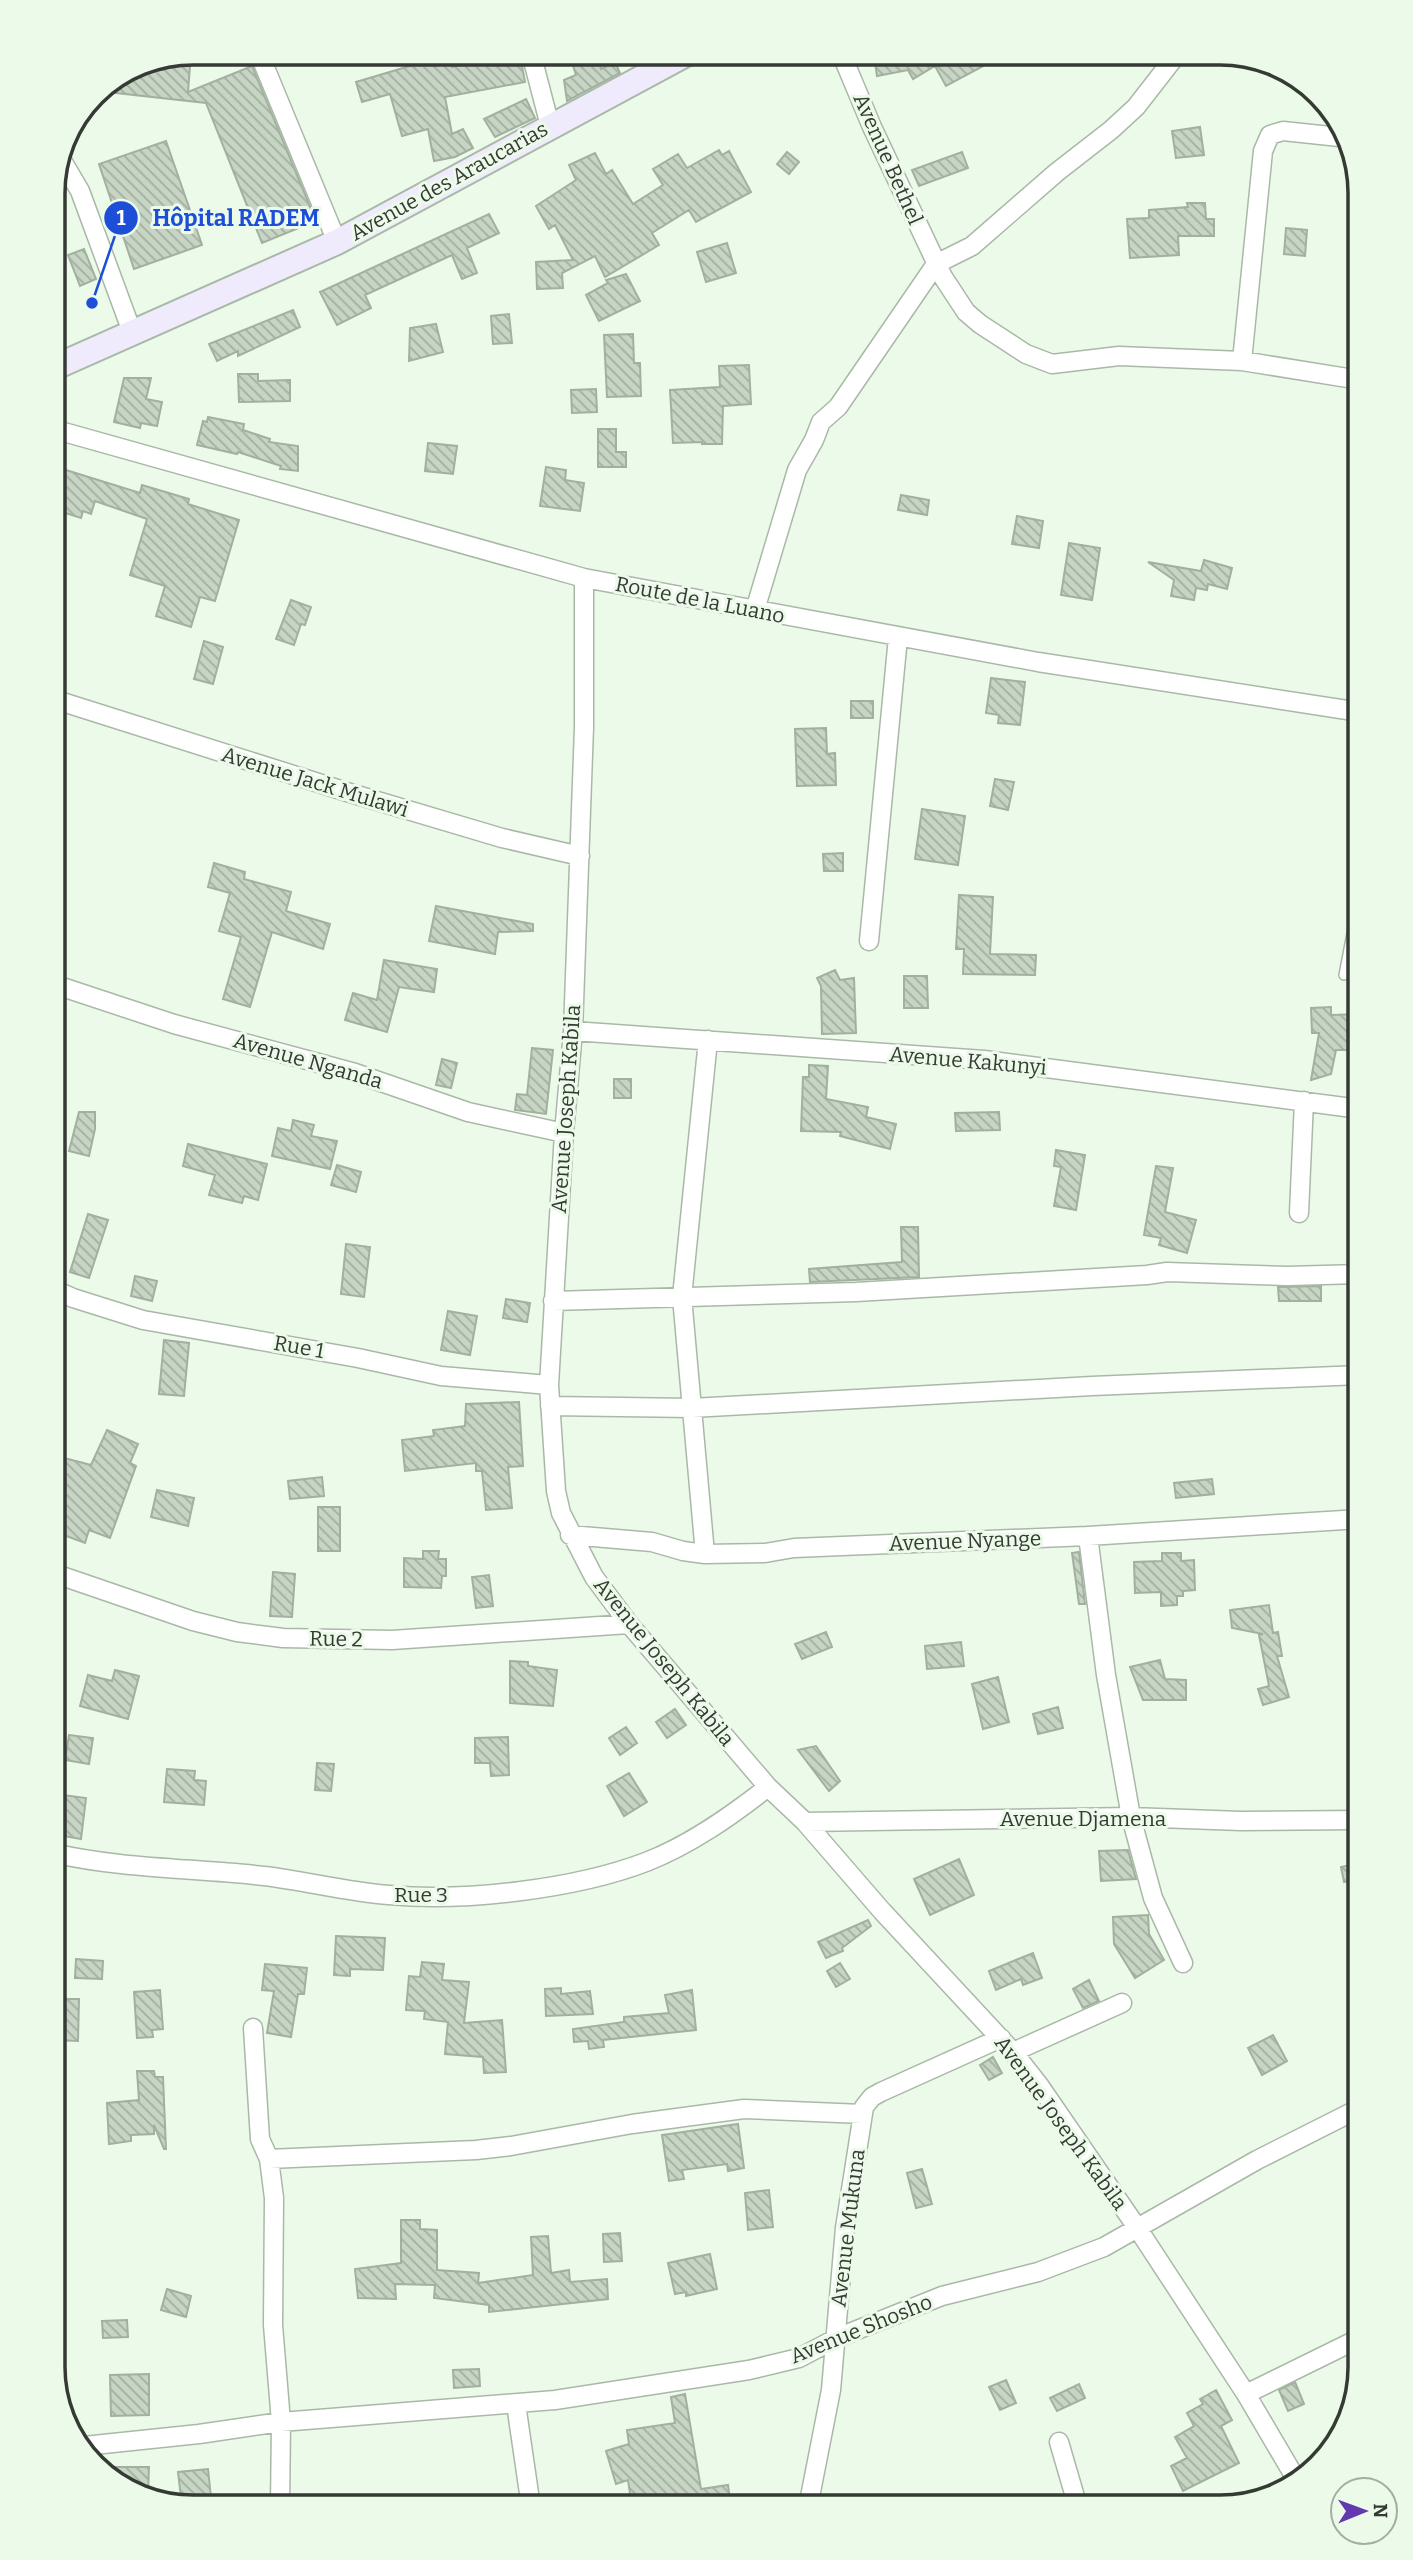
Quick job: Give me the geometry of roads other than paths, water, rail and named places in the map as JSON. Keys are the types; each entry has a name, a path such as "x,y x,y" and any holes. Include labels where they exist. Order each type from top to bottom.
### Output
{"street":[{"path":"264,65 337,242"},
{"path":"534,65 550,126"},
{"name":"Avenue des Araucarias","path":"65,362 337,242 665,65"},
{"name":"Avenue Bethel","path":"846,65 936,264 958,302 980,324 1026,354 1052,364 1119,356 1242,361 1348,378"},
{"path":"755,610 797,470 821,422 838,407 936,264 972,246 1056,172 1111,130 1136,107 1169,65"},
{"path":"1242,361 1263,151 1270,135 1283,131 1334,136"},
{"path":"67,170 80,191 132,331"},
{"name":"Route de la Luano","path":"65,432 584,578 1038,662 1348,710"},
{"name":"Avenue Joseph Kabila","path":"584,578 580,856 573,1031 549,1385 556,1492 561,1513 594,1577 629,1624 768,1787 805,1822 881,1911 1001,2038 1039,2085 1138,2229 1245,2394 1292,2473"},
{"path":"869,941 898,637"},
{"name":"Avenue Jack Mulawi","path":"65,703 347,793 502,838 580,856"},
{"name":"Avenue Nganda","path":"65,988 174,1024 355,1073 468,1112 564,1133"},
{"name":"Avenue Kakunyi","path":"573,1031 984,1060 1348,1107"},
{"path":"705,1554 682,1297 708,1040"},
{"path":"1298,1213 1304,1101"},
{"path":"553,1301 856,1292 1167,1272 1276,1276 1348,1274"},
{"name":"Rue 1","path":"65,1294 143,1320 441,1376 549,1385"},
{"path":"550,1406 692,1408 1078,1387 1348,1376"},
{"name":"Avenue Nyange","path":"570,1535 652,1542 705,1554 1088,1536 1348,1520"},
{"path":"1088,1536 1105,1675 1131,1817 1153,1898 1182,1963"},
{"name":"Rue 2","path":"65,1577 193,1621 237,1632 283,1638 391,1640 629,1624"},
{"name":"Rue 3","path":"65,1855 169,1869 265,1876 345,1891 392,1896 485,1893 584,1879 648,1861 693,1839 768,1787"},
{"name":"Avenue Djamena","path":"805,1822 1131,1817 1241,1821 1348,1820"},
{"path":"1013,2052 1122,2003"},
{"path":"253,2028 260,2139 269,2160 274,2198 273,2325 281,2422 280,2495"},
{"path":"269,2160 499,2148 632,2124 744,2109 862,2114 863,2107 872,2097 1001,2038"},
{"name":"Avenue Mukuna","path":"811,2495 827,2416 845,2228 862,2114"},
{"name":"Avenue Shosho","path":"91,2445 281,2422 555,2400 749,2370 799,2357 836,2338 942,2296 1038,2272 1104,2247 1257,2160 1348,2114"},
{"path":"1245,2394 1348,2344"},
{"path":"516,2404 529,2495"},
{"path":"1059,2442 1074,2495"}],"lane":[{"path":"1343,975 1348,951"}],"place":[{"name":"Hôpital RADEM","path":"92,303"}]}
